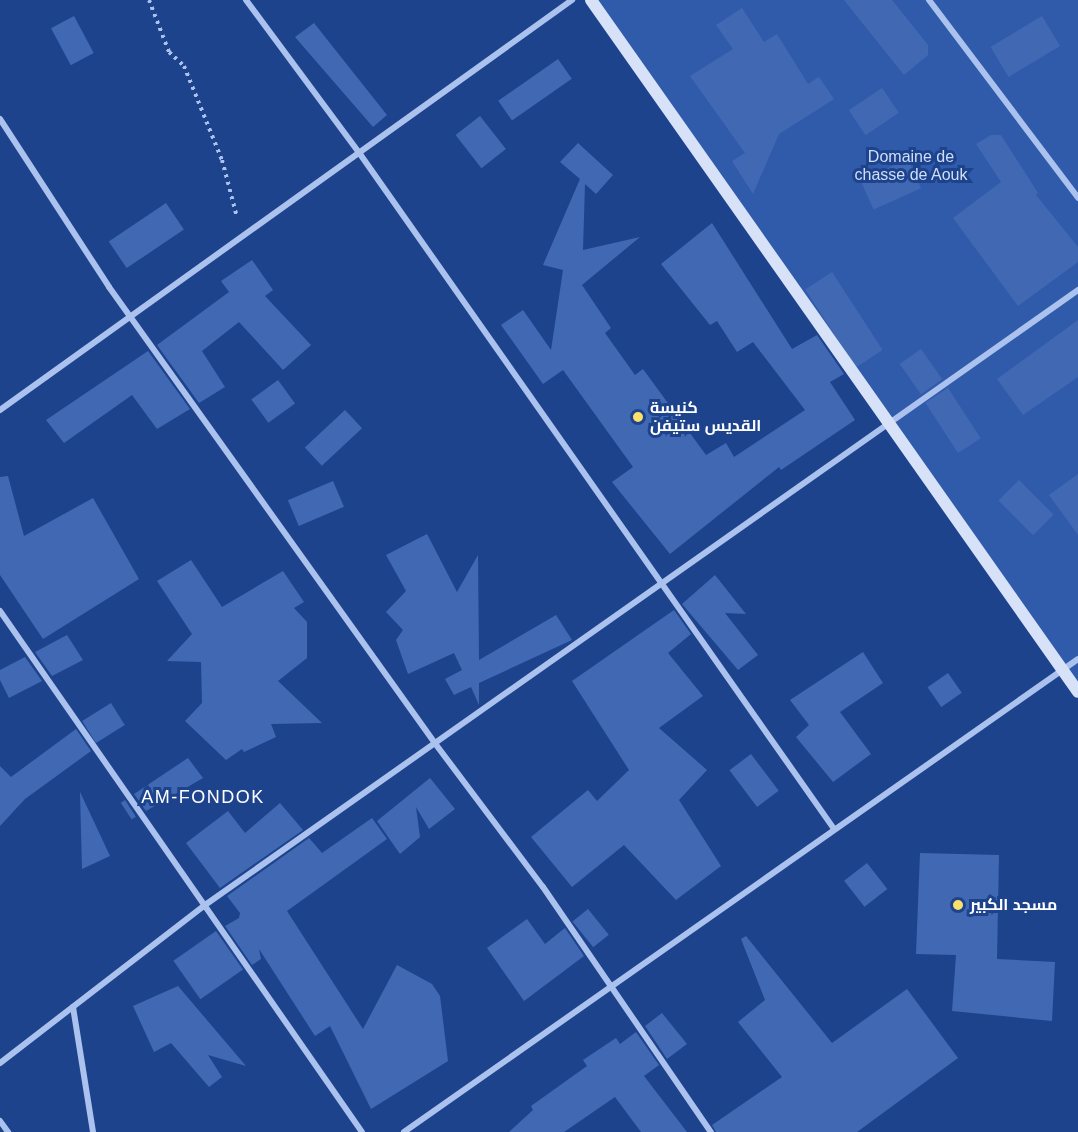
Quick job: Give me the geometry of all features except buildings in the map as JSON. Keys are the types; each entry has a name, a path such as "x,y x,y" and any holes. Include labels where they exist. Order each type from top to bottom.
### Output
{"street":[{"path":"246,0 360,154 834,829"},
{"path":"0,410 132,318 572,0"},
{"path":"591,0 1078,692"},
{"path":"929,0 1078,198"},
{"path":"0,119 132,318 434,742 612,985 711,1132"},
{"path":"0,1063 205,905 434,742 662,586 889,422 1078,290"},
{"path":"0,610 362,1132"},
{"path":"404,1132 1078,659"},
{"path":"73,1007 93,1132"},
{"path":"0,1121 8,1132"}],"path":[{"path":"149,0 169,52 184,66 222,160 243,238"}],"green space":[{"name":"Domaine de chasse de Aouk","path":"590,0 1078,0 1078,693"}],"place":[{"name":"كنيسة القديس ستيفن","path":"638,417"},
{"name":"مسجد الكبير","path":"958,905"}],"district":[{"name":"AM-FONDOK","path":"203,797"}]}
